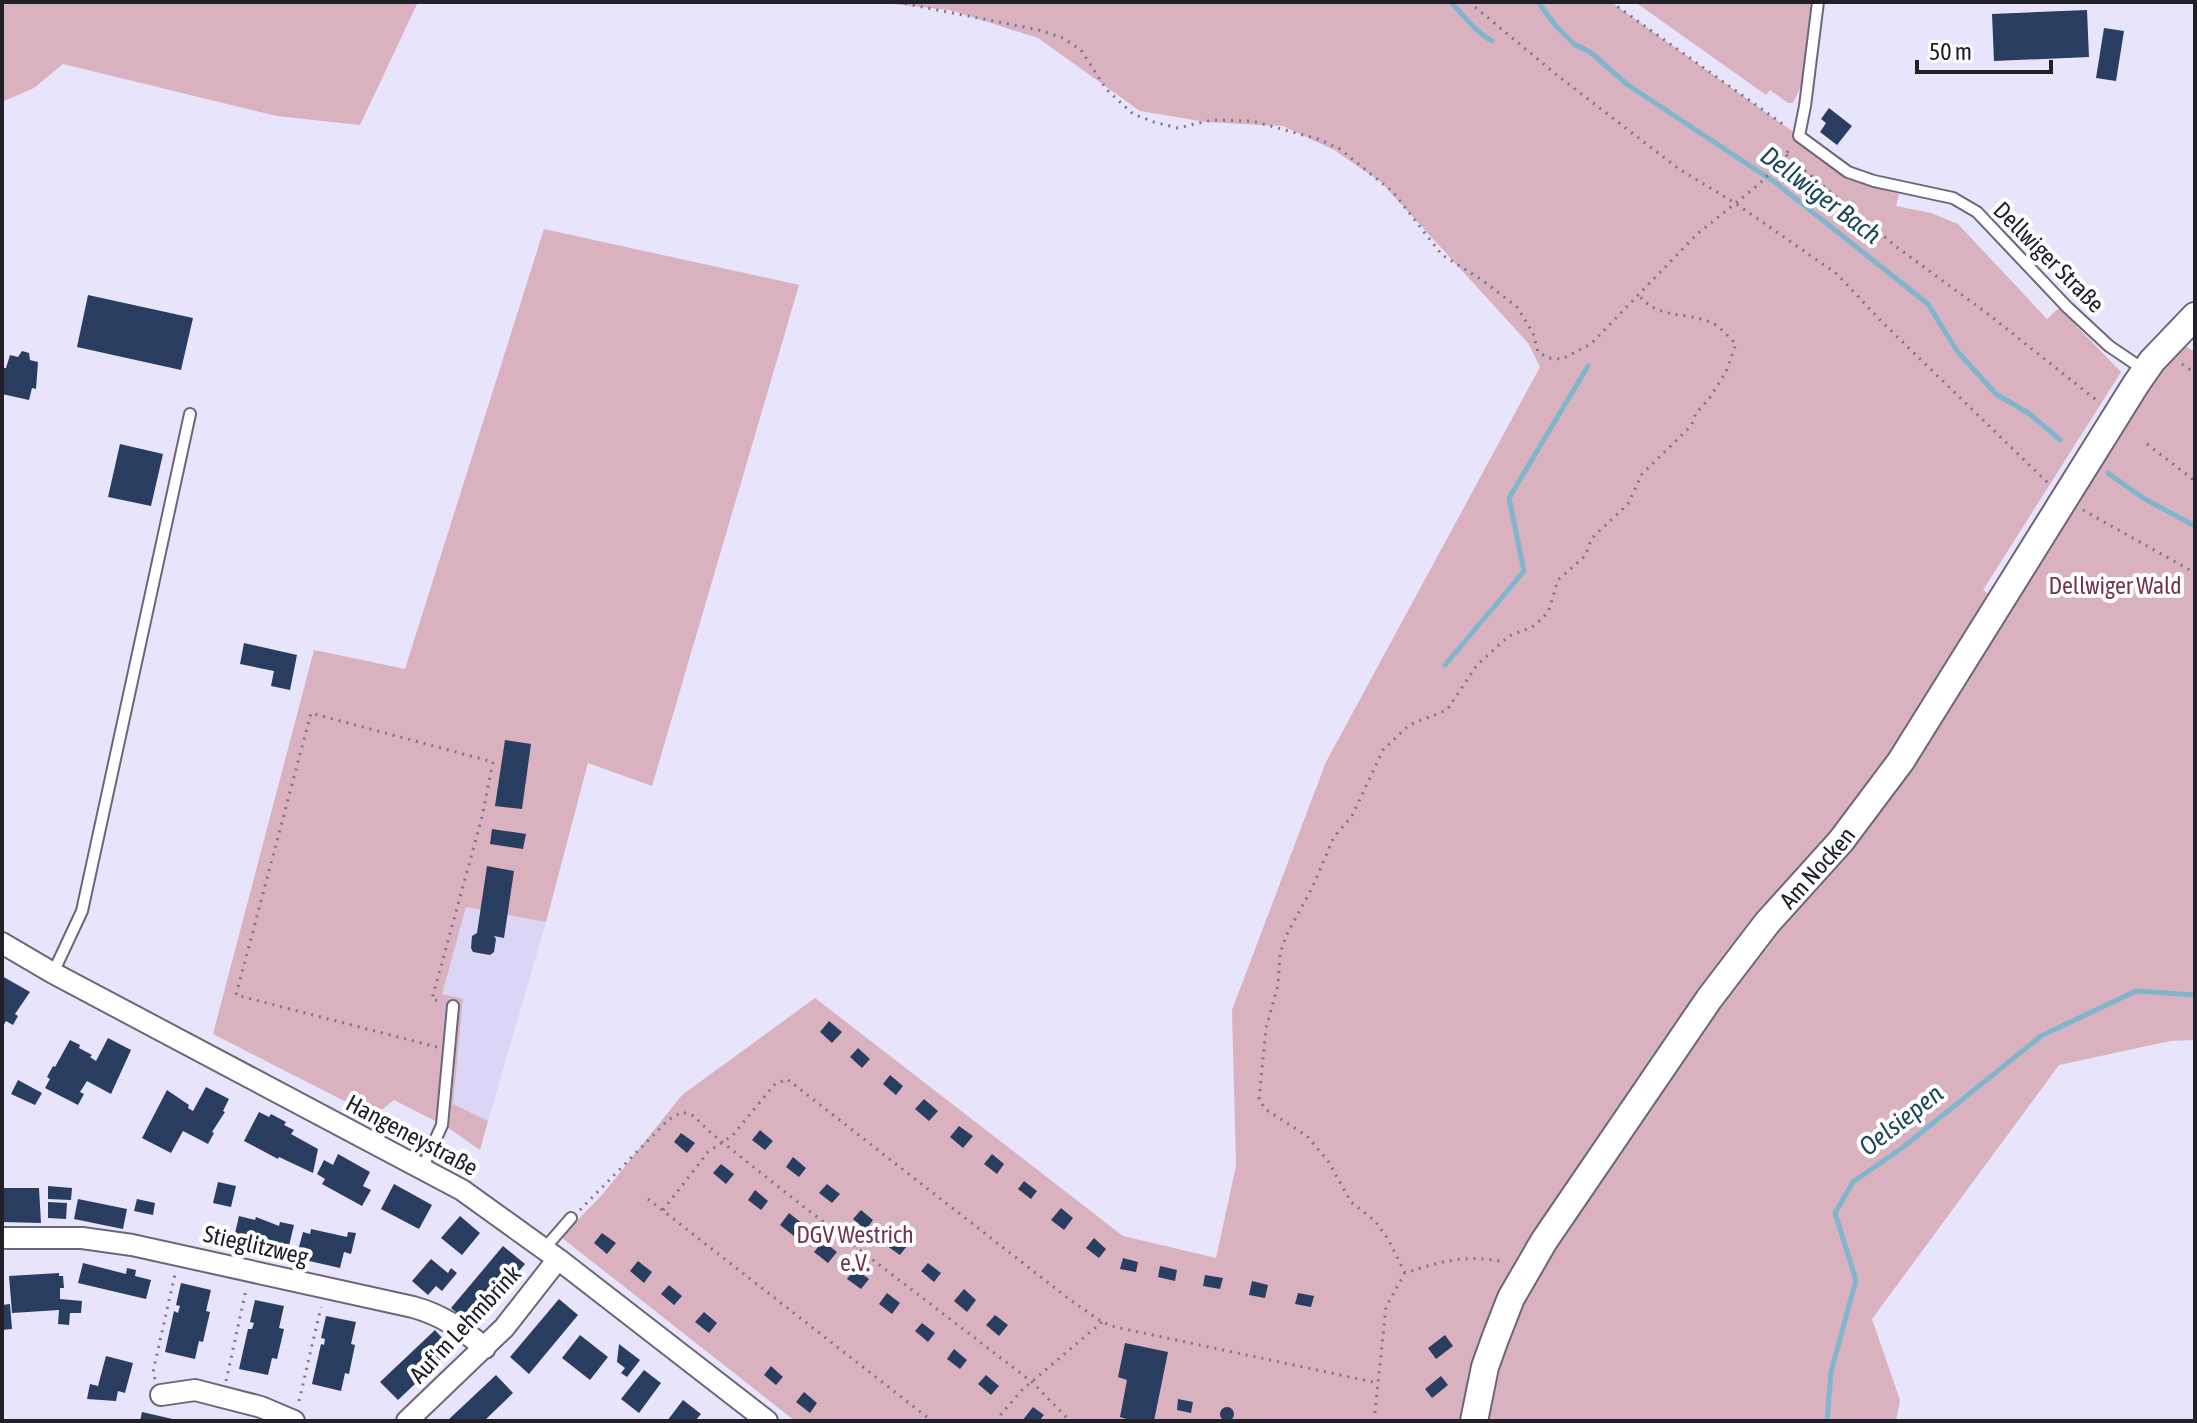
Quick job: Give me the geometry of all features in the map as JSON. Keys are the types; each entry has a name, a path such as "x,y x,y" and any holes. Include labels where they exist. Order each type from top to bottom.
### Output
{"street":[{"name":"Am Nocken","path":"1474,1421 1485,1367 1495,1339 1511,1298 1544,1241 1709,999 1767,923 1841,841 1901,761 2152,361 2190,320"},
{"name":"Hangeneystraße","path":"2,943 422,1169 494,1211 767,1421"},
{"name":"Stieglitzweg","path":"2,1238 82,1238 179,1255 433,1312 485,1348"},
{"name":"Auf'm Lehmbrink","path":"407,1421 504,1328 551,1254"},
{"path":"161,1395 195,1390 261,1407 294,1421"}],"lane":[{"path":"1799,136 1818,2"},
{"name":"Dellwiger Straße","path":"1799,136 1848,172 1874,181 1953,198 1977,212 2067,307 2109,346 2134,363"},
{"path":"53,973 82,911 190,414"},
{"path":"422,1169 442,1125 453,1006"},
{"path":"551,1254 571,1218"}],"path":[{"path":"897,2 1039,30 1063,38 1081,50 1106,89 1133,114 1154,122 1178,128 1212,120 1252,121 1318,139 1340,149 1393,192 1442,255 1517,307 1533,333 1538,352 1549,358 1562,359 1591,344 1696,235 1758,185 1780,163 1799,136 1611,2"},
{"path":"1469,2 1558,76 1679,169 1735,203 1837,274 2063,499 2195,573"},
{"path":"1786,155 1898,248 1988,314 2116,416"},
{"path":"1405,1273 1388,1239 1375,1221 1351,1202 1328,1161 1307,1136 1265,1109 1259,1099 1266,1028 1278,985 1280,954 1334,837 1352,816 1383,750 1409,725 1447,710 1477,665 1509,636 1532,627 1543,618 1549,610 1558,580 1585,556 1592,538 1628,504 1642,474 1691,426 1696,413 1726,372 1736,344 1714,324 1648,307 1638,294"},
{"path":"2147,444 2195,481"},
{"path":"449,1050 236,995 311,713 493,762 482,817 432,999 453,1006"},
{"path":"663,1210 708,1152 733,1135 774,1085 787,1079 1102,1322 1378,1383"},
{"path":"571,1218 675,1114 682,1112 694,1116 951,1322 1032,1382 1070,1421"},
{"path":"648,1199 932,1421"},
{"path":"153,1370 179,1255"},
{"path":"1374,1421 1386,1307 1405,1273 1442,1260 1481,1257 1512,1263"},
{"path":"227,1376 250,1271"},
{"path":"302,1390 325,1288"},
{"path":"995,1421 1013,1399 1102,1322"}],"shaded area":[{"path":"466,906 546,922 488,1121 453,1104 463,1000 442,994"}],"green space":[{"path":"2,2 418,2 360,125 277,116 63,64 34,88 2,102"},
{"path":"874,2 1611,2 1799,136 1808,148 1831,166 1857,180 1899,194 1896,206 1931,213 1958,224 2047,319 2059,308 2121,372 1983,590 2007,607 2160,366 2184,345 2195,352 2195,1040 2170,1041 2059,1065 1872,1319 1900,1400 1896,1421 795,1421 561,1237 602,1195 682,1095 815,998 1123,1236 1216,1258 1236,1166 1232,1010 1326,762 1540,367 1528,343 1381,182 1334,150 1283,126 1206,122 1140,111 1038,38 950,10"},
{"path":"1635,2 1811,2 1802,84 1793,103 1788,103 1770,90 1766,95"},
{"path":"544,229 799,285 652,786 588,763 546,922 466,907 442,994 463,999 453,1104 488,1121 480,1150 447,1127 394,1100 374,1116 213,1034 314,650 405,669"}],"building":[{"path":"2087,10 2089,57 1994,61 1992,14"},
{"path":"2104,28 2124,31 2116,81 2096,78"},
{"path":"1829,108 1852,126 1837,145 1820,132 1826,123 1821,119"},
{"path":"88,295 193,318 181,370 77,347"},
{"path":"22,351 29,353 30,360 38,362 36,389 32,388 29,400 2,394 2,368 6,368 10,355 18,357"},
{"path":"120,444 163,454 151,506 108,497"},
{"path":"244,643 297,655 290,690 271,686 274,671 240,664"},
{"path":"505,740 531,744 522,809 495,806"},
{"path":"492,829 526,834 523,849 490,844"},
{"path":"487,866 514,871 504,938 494,936 494,952 490,955 473,952 471,948 472,936 477,933"},
{"path":"2,976 30,992 15,1014 18,1016 13,1025 6,1021 2,1028"},
{"path":"829,1021 842,1032 832,1043 820,1032"},
{"path":"108,1038 131,1050 111,1094 87,1081 80,1092 84,1094 78,1105 45,1088 50,1079 47,1077 70,1040 96,1061"},
{"path":"858,1048 870,1059 862,1068 850,1057"},
{"path":"890,1075 903,1086 896,1095 883,1084"},
{"path":"18,1080 42,1093 35,1105 11,1094"},
{"path":"206,1087 229,1099 208,1144 183,1131 171,1153 142,1138 167,1090 193,1111"},
{"path":"924,1099 938,1111 929,1121 915,1109"},
{"path":"259,1112 286,1122 284,1125 294,1130 291,1134 318,1149 313,1173 244,1141"},
{"path":"959,1126 973,1136 963,1148 950,1137"},
{"path":"760,1130 773,1141 765,1150 752,1140"},
{"path":"681,1133 695,1143 687,1153 674,1142"},
{"path":"338,1154 370,1172 363,1186 371,1190 362,1206 322,1184 325,1179 317,1174 324,1160 333,1165"},
{"path":"992,1154 1004,1164 997,1174 984,1164"},
{"path":"793,1157 806,1168 799,1177 786,1167"},
{"path":"721,1164 734,1174 726,1184 713,1173"},
{"path":"1024,1181 1037,1191 1031,1199 1018,1189"},
{"path":"218,1182 236,1186 231,1207 213,1203"},
{"path":"394,1184 432,1205 419,1229 381,1209"},
{"path":"827,1184 840,1194 832,1203 819,1193"},
{"path":"48,1186 72,1188 71,1200 48,1199"},
{"path":"2,1188 39,1188 41,1223 2,1222"},
{"path":"755,1190 768,1201 761,1210 748,1200"},
{"path":"78,1199 127,1209 123,1229 74,1219"},
{"path":"137,1199 155,1203 153,1215 134,1211"},
{"path":"48,1202 67,1203 66,1219 48,1218"},
{"path":"1061,1208 1073,1218 1064,1230 1051,1220"},
{"path":"861,1210 873,1220 866,1230 853,1219"},
{"path":"789,1213 803,1224 794,1236 780,1225"},
{"path":"239,1216 255,1220 256,1217 279,1226 280,1222 294,1225 286,1258 277,1256 278,1253 233,1242"},
{"path":"460,1216 480,1233 462,1255 441,1238"},
{"path":"311,1229 347,1237 348,1232 356,1233 351,1254 344,1252 340,1268 305,1260 307,1249 299,1247 303,1232 310,1234"},
{"path":"602,1233 616,1243 607,1254 594,1243"},
{"path":"894,1236 907,1246 900,1255 887,1246"},
{"path":"1094,1238 1106,1249 1099,1258 1086,1248"},
{"path":"823,1241 837,1252 828,1263 814,1252"},
{"path":"503,1246 525,1264 473,1326 451,1308"},
{"path":"1123,1258 1138,1262 1136,1272 1120,1269"},
{"path":"431,1259 448,1273 451,1268 457,1273 442,1291 436,1286 428,1295 412,1281"},
{"path":"638,1261 652,1272 644,1283 630,1271"},
{"path":"83,1263 126,1274 127,1268 136,1270 135,1276 151,1280 146,1299 78,1283"},
{"path":"928,1263 941,1273 934,1282 921,1271"},
{"path":"1160,1266 1177,1270 1175,1281 1158,1277"},
{"path":"855,1269 869,1279 861,1289 847,1279"},
{"path":"59,1273 63,1276 64,1288 60,1288 60,1299 82,1301 81,1313 70,1313 69,1325 58,1324 59,1310 12,1313 9,1276"},
{"path":"1205,1275 1223,1278 1220,1289 1203,1286"},
{"path":"1252,1281 1268,1285 1265,1298 1249,1295"},
{"path":"181,1283 211,1290 206,1311 210,1312 203,1342 199,1341 195,1359 165,1352 174,1311 178,1313 180,1306 176,1305"},
{"path":"669,1285 682,1296 674,1305 661,1294"},
{"path":"964,1289 976,1300 967,1312 954,1301"},
{"path":"887,1293 900,1303 892,1314 879,1304"},
{"path":"1298,1293 1314,1296 1311,1307 1295,1304"},
{"path":"559,1299 578,1315 529,1374 510,1357"},
{"path":"255,1300 284,1306 279,1328 284,1329 277,1359 272,1358 268,1375 239,1369 248,1329 252,1329 254,1323 250,1322"},
{"path":"10,1304 12,1329 2,1330 2,1305"},
{"path":"704,1312 717,1323 709,1333 695,1322"},
{"path":"995,1315 1008,1325 999,1336 986,1325"},
{"path":"326,1316 356,1322 349,1374 345,1373 341,1391 312,1384 321,1344 324,1345 325,1339 321,1338"},
{"path":"922,1323 935,1333 928,1342 915,1331"},
{"path":"435,1330 452,1349 398,1400 380,1382"},
{"path":"580,1335 608,1357 590,1380 562,1358"},
{"path":"1445,1335 1453,1346 1436,1359 1428,1348"},
{"path":"1125,1343 1168,1352 1154,1421 1133,1421 1120,1417 1127,1380 1118,1377"},
{"path":"619,1344 640,1360 627,1377 621,1373 625,1368 617,1362"},
{"path":"954,1349 967,1360 960,1369 947,1359"},
{"path":"106,1356 133,1363 125,1393 118,1391 116,1401 87,1399 90,1384 98,1386"},
{"path":"771,1366 783,1377 776,1385 764,1375"},
{"path":"644,1370 661,1383 639,1413 621,1399"},
{"path":"496,1375 513,1393 484,1421 447,1421"},
{"path":"986,1375 999,1386 991,1395 978,1384"},
{"path":"1441,1376 1448,1385 1432,1398 1425,1389"},
{"path":"804,1392 817,1403 810,1413 796,1402"},
{"path":"1178,1399 1193,1402 1191,1413 1177,1410"},
{"path":"683,1400 701,1414 695,1421 667,1421"},
{"path":"1033,1407 1044,1415 1039,1421 1022,1421"},
{"path":"1227,1407 1234,1414 1227,1421 1220,1414"},
{"path":"142,1412 177,1420 177,1421 140,1421"}],"waterway":[{"path":"1451,2 1492,41"},
{"name":"Dellwiger Bach","path":"1538,2 1574,44 1590,52 1628,85 1776,183 1928,304 1957,351 1996,394 2030,414 2060,440"},
{"path":"1445,665 1524,571 1509,498 1588,366"},
{"name":"Dellwiger Bach","path":"2108,473 2143,498 2195,526"},
{"name":"Oelsiepen","path":"1827,1421 1831,1372 1856,1280 1835,1213 1853,1182 1902,1148 2041,1036 2136,991 2195,995"}],"park label":[{"name":"Dellwiger Wald","path":"2115,585"},
{"name":"DGV Westrich e.V.","path":"855,1248"}]}
